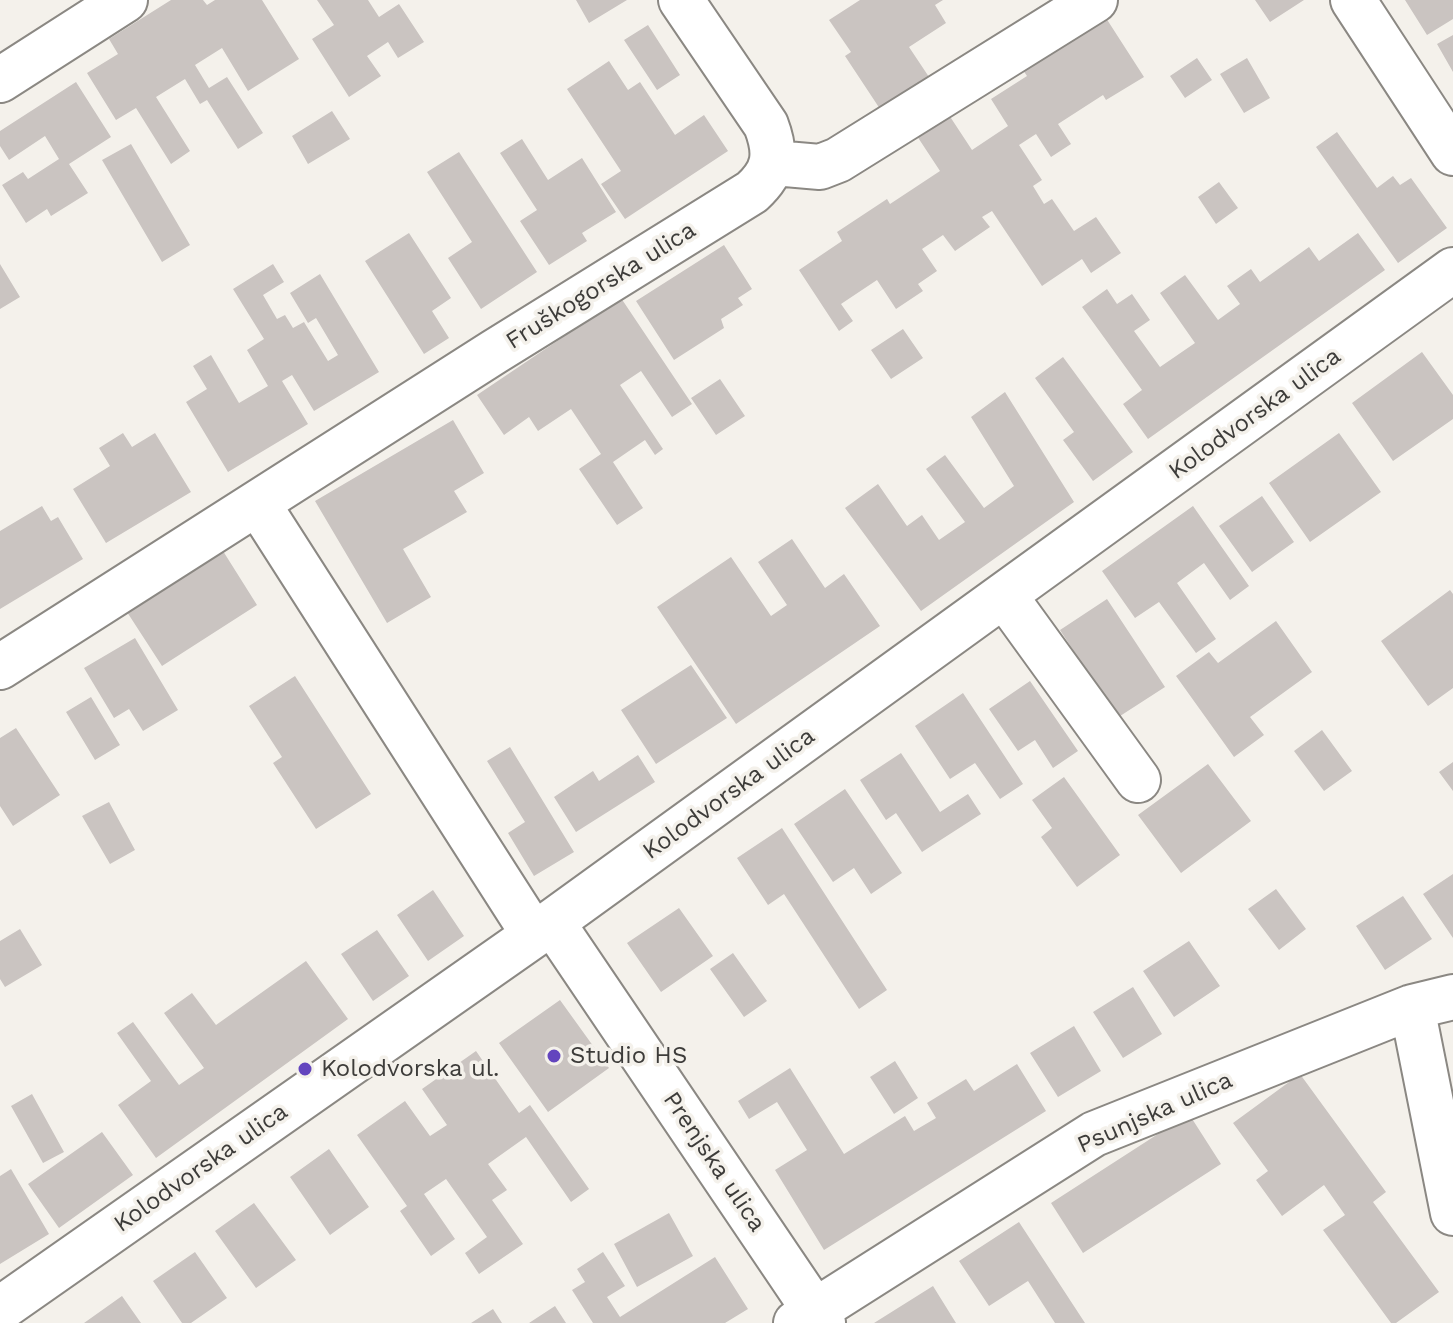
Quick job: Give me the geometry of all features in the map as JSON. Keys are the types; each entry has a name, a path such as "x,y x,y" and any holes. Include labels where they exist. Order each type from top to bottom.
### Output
{"street":[{"path":"0,80 125,0"},
{"path":"681,0 766,125 774,146 774,163 820,167 838,160 1095,0"},
{"path":"1353,0 1453,153"},
{"name":"Fruškogorska ulica","path":"0,667 494,352 752,192 767,179 774,163"},
{"name":"Kolodvorska ulica","path":"0,1309 543,928 1453,270"},
{"path":"258,504 543,928"},
{"path":"1004,595 1138,780"},
{"name":"Prenjska ulica","path":"543,928 811,1319"},
{"name":"Psunjska ulica","path":"811,1319 1094,1134 1412,1007 1453,997"},
{"path":"1412,1007 1453,1213"}],"building":[{"path":"171,0 203,0 207,5 215,0 262,0 299,59 248,91 222,48 195,65 209,88 227,77 263,133 238,149 207,100 200,104 185,79 156,97 190,151 171,164 136,108 116,120 87,73 118,54 109,39"},
{"path":"317,0 368,0 379,17 399,4 424,42 398,58 388,42 367,56 381,76 349,97 312,39 334,25"},
{"path":"576,0 627,0 589,23"},
{"path":"860,0 943,0 935,5 946,23 909,47 931,80 882,112 845,56 851,52 829,20"},
{"path":"1255,0 1304,0 1270,22"},
{"path":"1405,0 1453,0 1453,19 1427,35"},
{"path":"1106,18 1144,77 1106,100 1103,95 1058,124 1071,144 1051,157 1036,134 1019,145 1042,180 1033,186 1044,204 1052,199 1074,231 1096,217 1121,253 1091,273 1082,259 1042,286 992,211 982,217 990,227 955,251 943,235 922,249 937,271 918,284 923,291 896,309 877,280 841,304 853,321 839,331 799,270 842,241 837,232 887,199 890,204 940,171 915,133 947,112 972,150 1008,126 991,99 1027,76 1023,70"},
{"path":"648,25 680,75 657,90 624,40"},
{"path":"1453,35 1453,72 1437,44"},
{"path":"1197,58 1212,80 1185,98 1170,76"},
{"path":"1247,58 1270,98 1244,113 1220,74"},
{"path":"609,61 628,90 640,82 675,135 704,115 728,151 625,219 601,184 621,171 567,89"},
{"path":"76,82 111,137 69,164 88,193 51,216 47,209 26,223 2,185 23,172 28,179 59,159 45,136 9,160 0,146 0,131"},
{"path":"332,111 350,139 308,164 292,136"},
{"path":"1337,132 1377,188 1393,176 1400,185 1411,178 1447,228 1398,263 1316,147"},
{"path":"522,139 548,180 582,158 616,212 582,233 587,241 549,265 520,221 537,210 500,153"},
{"path":"131,144 190,245 162,262 102,160"},
{"path":"459,152 537,272 481,309 448,258 472,242 427,172"},
{"path":"1219,182 1238,208 1216,224 1198,197"},
{"path":"409,233 451,298 432,311 449,338 424,354 365,261"},
{"path":"1358,233 1385,270 1148,439 1123,404 1142,390 1082,307 1107,289 1117,304 1132,294 1150,320 1134,331 1160,367 1195,343 1160,293 1185,275 1218,320 1240,304 1227,286 1251,269 1260,282 1309,247 1319,261"},
{"path":"724,245 752,289 738,298 743,305 721,319 724,328 674,360 636,301"},
{"path":"0,264 20,297 0,309"},
{"path":"273,264 284,282 263,295 277,319 285,315 293,328 304,322 328,361 338,355 316,318 308,323 290,293 320,274 379,372 314,411 292,375 282,381 308,424 228,472 186,402 207,389 193,366 211,355 239,403 268,386 247,350 264,339 233,289"},
{"path":"621,298 692,404 672,417 641,371 620,385 663,449 655,455 645,440 613,462 643,508 617,525 579,469 601,454 571,409 538,431 529,417 504,435 477,395"},
{"path":"903,329 923,358 891,379 871,350"},
{"path":"1422,352 1453,395 1453,419 1393,461 1352,403"},
{"path":"1063,357 1133,452 1093,481 1063,440 1074,432 1035,378"},
{"path":"720,379 745,416 716,435 691,398"},
{"path":"1005,392 1074,502 921,611 845,508 878,484 907,526 922,515 939,540 965,522 926,469 945,455 984,508 1014,486 971,417"},
{"path":"453,420 484,473 454,491 467,512 403,549 431,597 387,623 315,501"},
{"path":"123,433 132,447 155,433 191,492 106,543 73,489 110,466 99,448"},
{"path":"1339,433 1381,492 1310,542 1269,483"},
{"path":"1262,496 1294,542 1252,572 1219,526"},
{"path":"42,506 51,521 58,517 83,559 0,609 0,531"},
{"path":"1193,506 1249,586 1230,600 1204,563 1177,583 1216,639 1196,653 1159,602 1135,618 1102,571"},
{"path":"792,539 825,588 844,574 880,626 736,724 657,607 731,557 771,616 787,605 758,562"},
{"path":"223,551 257,605 162,666 127,612"},
{"path":"1450,590 1453,594 1453,688 1428,706 1381,641"},
{"path":"1107,599 1165,687 1117,718 1060,630"},
{"path":"1276,621 1312,672 1250,717 1264,735 1234,757 1176,676 1209,652 1218,663"},
{"path":"135,638 178,710 143,731 129,709 114,718 84,668"},
{"path":"691,665 727,718 656,764 621,710"},
{"path":"295,676 371,794 316,829 273,763 282,757 249,706"},
{"path":"1030,681 1078,751 1053,768 1035,740 1018,751 989,709"},
{"path":"963,693 1023,784 1000,799 975,763 950,779 915,726"},
{"path":"91,697 120,745 95,760 66,712"},
{"path":"16,728 60,795 13,826 0,806 0,738"},
{"path":"1322,730 1352,771 1324,791 1294,751"},
{"path":"510,747 574,852 534,876 508,833 525,822 487,761"},
{"path":"901,753 940,812 968,794 981,814 922,852 896,813 886,820 860,780"},
{"path":"638,755 655,782 576,832 554,797 593,771 599,781"},
{"path":"1453,762 1453,791 1439,772"},
{"path":"1208,764 1251,821 1181,873 1138,815"},
{"path":"1064,777 1120,855 1077,887 1041,837 1052,828 1032,800"},
{"path":"845,789 902,873 871,894 854,868 833,882 794,824"},
{"path":"109,802 135,850 110,864 82,816"},
{"path":"782,828 887,990 859,1009 784,894 768,905 737,858"},
{"path":"1453,874 1453,938 1423,894"},
{"path":"1276,889 1306,929 1279,950 1248,909"},
{"path":"433,890 464,936 428,961 397,915"},
{"path":"1403,896 1432,939 1385,970 1356,926"},
{"path":"679,908 713,956 661,992 627,943"},
{"path":"20,929 42,965 5,987 0,979 0,941"},
{"path":"377,930 409,976 373,1001 341,954"},
{"path":"1189,941 1220,986 1174,1017 1143,971"},
{"path":"733,953 767,1001 744,1017 710,969"},
{"path":"306,961 348,1019 156,1158 118,1105 151,1081 117,1033 133,1022 179,1085 204,1068 164,1013 192,993 216,1025"},
{"path":"1133,987 1162,1034 1123,1058 1093,1012"},
{"name":"Studio HS","path":"560,1000 609,1068 548,1112 499,1043"},
{"path":"1074,1026 1101,1071 1058,1097 1030,1053"},
{"path":"476,1051 519,1113 530,1105 589,1189 571,1202 526,1137 488,1164 507,1190 492,1200 523,1244 479,1274 465,1253 487,1237 446,1179 424,1194 455,1239 431,1256 400,1211 407,1206 357,1135 405,1101 430,1136 447,1125 422,1089"},
{"path":"895,1061 918,1098 894,1114 870,1077"},
{"path":"1017,1064 1046,1111 824,1250 775,1170 807,1150 777,1102 749,1119 738,1101 790,1068 844,1154 905,1116 914,1131 936,1118 927,1103 966,1079 974,1091"},
{"path":"1300,1074 1386,1192 1373,1202 1439,1292 1396,1323 1391,1323 1323,1230 1345,1215 1324,1185 1282,1216 1256,1180 1268,1171 1233,1123"},
{"path":"32,1094 64,1152 43,1163 11,1106"},
{"path":"1189,1114 1221,1164 1083,1253 1051,1203"},
{"path":"102,1132 133,1175 59,1228 28,1184"},
{"path":"329,1149 369,1207 330,1235 290,1177"},
{"path":"11,1169 49,1234 0,1264 0,1176"},
{"path":"254,1203 296,1260 256,1288 215,1231"},
{"path":"669,1213 693,1256 637,1287 614,1244"},
{"path":"1019,1222 1085,1323 1055,1323 1028,1281 989,1306 959,1261"},
{"path":"195,1252 227,1298 191,1323 182,1323 153,1281"},
{"path":"603,1252 625,1286 607,1297 620,1317 715,1257 748,1309 725,1323 593,1323 572,1290 585,1282 577,1269"},
{"path":"933,1286 956,1323 874,1323"},
{"path":"122,1296 141,1323 84,1323"},
{"path":"555,1306 566,1323 529,1323"},
{"path":"493,1309 502,1323 471,1323"}],"place":[{"name":"Studio HS","path":"554,1056"},
{"name":"Kolodvorska ul.","path":"305,1069"}]}
